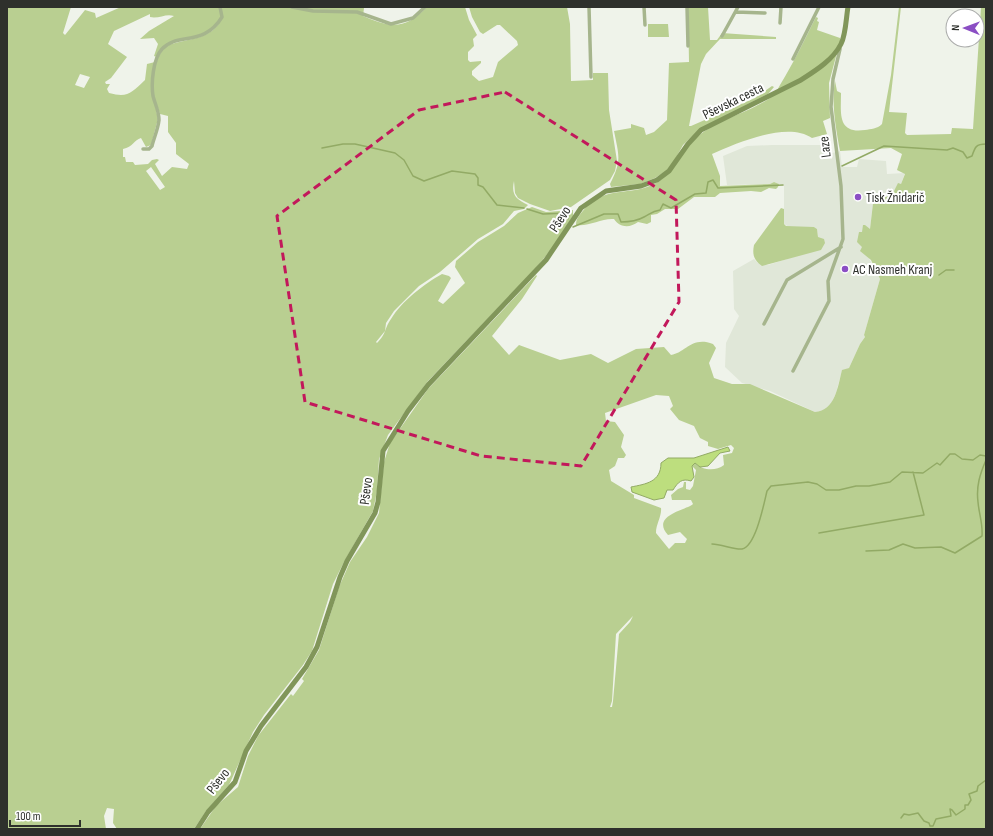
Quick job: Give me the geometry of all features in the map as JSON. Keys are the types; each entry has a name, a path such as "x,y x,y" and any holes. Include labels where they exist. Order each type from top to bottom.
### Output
{"street":[{"path":"143,149 149,149 152,146 158,125 158,110 152,90 154,69 161,50 167,44 203,35 212,30 222,17 220,7"},
{"path":"292,7 313,11 358,12 391,24 413,18 425,7"},
{"path":"588,7 591,77"},
{"path":"644,7 645,25"},
{"path":"687,7 688,46"},
{"path":"722,36 738,7"},
{"path":"780,23 781,7"},
{"path":"794,59 818,7"},
{"name":"Pševska cesta","path":"606,191 642,186 657,180 669,171 688,144 701,130 801,80 830,58 841,44 848,7"},
{"path":"736,12 766,13"},
{"name":"Laze","path":"793,371 829,301 828,281 843,239 841,186 833,123 831,90 841,44"},
{"name":"Pševo","path":"197,829 208,812 235,782 246,751 261,726 306,667 317,647 340,577 347,561 375,513 378,502 383,451 394,432 428,385 546,260 581,208 606,191"},
{"path":"764,324 787,280 841,248"}],"highlighted area":[{"path":"505,92 676,200 679,302 581,466 481,456 305,402 277,216 419,110"}],"shaded area":[{"path":"7,7 71,7 63,33 65,35 85,10 95,13 96,18 121,7 369,7 364,8 363,16 382,23 397,25 411,20 427,7 465,7 469,20 477,35 473,39 474,46 468,52 468,60 470,62 481,61 481,63 472,71 472,75 479,81 493,77 498,62 518,45 517,41 500,25 497,25 483,34 480,32 472,17 469,7 567,7 570,24 571,81 593,80 593,73 608,73 609,110 617,161 615,171 610,180 571,207 550,211 518,198 520,201 528,205 524,209 514,211 503,224 478,239 440,272 419,286 394,311 386,323 385,331 376,342 377,343 384,334 391,319 407,299 442,274 451,278 438,301 443,304 465,283 455,267 456,261 478,242 504,226 518,213 532,207 546,212 573,210 573,216 550,251 534,270 428,381 388,435 379,459 377,491 373,511 333,584 312,651 253,732 229,785 206,811 194,829 117,829 113,823 114,809 107,808 104,816 106,829 7,829","holes":["150,14 150,17 168,15 174,16 149,31 140,39 154,38 158,44 154,56 157,57 166,45 181,39 204,33 212,28 221,17 222,18 213,31 199,37 169,45 164,49 157,60 153,82 155,100 160,114 168,116 168,132 176,143 176,154 189,164 187,169 172,167 162,176 155,164 159,160 157,159 152,160 148,164 135,165 133,162 126,162 125,157 123,157 123,149 129,147 141,138 146,147 151,145 158,119 152,90 155,62 147,64 145,80 125,95 109,93 107,89 110,84 106,84 105,82 111,78 127,57 108,44 114,31","80,74 90,77 84,88 75,85","151,167 165,187 160,190 146,171","514,181 515,193 518,198 515,196 513,190"]},
{"path":"688,7 708,7 710,40 717,40 722,33 776,37 776,39 720,39 706,54 701,64 689,126 755,98 772,86 774,87 768,94 701,128 683,145 673,163 666,171 655,178 640,184 611,187 610,184 618,164 614,131 631,128 631,124 644,128 646,135 654,132 667,120 669,63 689,62"},
{"path":"899,7 901,7 889,112 907,113 905,133 907,135 951,134 952,128 973,129 978,48 985,48 985,8 981,7 986,7 986,829 200,829 216,806 238,787 248,756 258,736 291,694 293,696 304,681 302,679 319,650 339,587 350,562 367,537 379,513 384,462 390,443 428,389 536,275 537,276 522,299 492,336 509,355 519,345 560,360 591,354 608,363 636,349 664,347 671,355 676,354 694,343 705,342 713,344 716,348 709,363 714,378 732,384 750,384 815,412 822,411 827,407 837,390 842,370 849,368 860,344 865,337 864,335 880,279 871,260 860,251 862,247 857,242 859,232 862,232 863,225 870,229 874,195 887,197 889,189 894,191 898,183 901,184 905,174 897,170 902,154 891,148 840,151 834,107 835,81 837,91 841,93 842,120 849,129 865,130 876,128 882,124 891,75","holes":["656,395 669,396 673,406 670,409 679,420 694,426 700,438 708,442 708,446 718,449 731,445 734,448 732,453 723,455 724,465 717,469 705,469 695,463 692,466 696,470 693,486 690,490 686,489 686,482 684,482 683,487 671,495 672,500 691,500 693,504 672,514 666,518 663,523 668,535 680,532 687,539 685,543 675,543 669,549 656,533 661,508 634,498 634,495 611,481 609,470 615,466 618,458 624,458 626,455 621,447 624,435 615,422 606,421 605,413","633,616 630,622 619,634 613,701 612,707 610,707 612,701 616,634"]},
{"path":"816,17 818,18 817,21 819,22 817,30 840,38 841,44 839,45 829,83 830,118 823,121 827,134 812,138 802,133 776,133 735,144 712,154 720,176 720,186 770,184 774,182 779,184 776,189 769,188 761,192 751,191 720,193 715,197 694,197 678,209 665,209 657,214 651,215 651,222 647,224 638,222 625,226 619,224 614,219 609,219 586,225 576,225 576,221 582,212 600,197 618,192 637,190 656,183 673,168 696,138 705,131 774,95"},
{"path":"648,24 668,24 669,37 648,37"},
{"path":"823,145 825,159 832,159 832,153 840,151 842,167 857,167 859,159 886,161 887,174 905,173 901,184 887,197 874,195 870,229 867,228 863,247 880,279 864,335 865,337 860,344 849,368 842,371 836,393 830,406 822,412 815,412 770,391 742,383 725,367 726,343 739,316 734,309 733,271 754,259 758,263 768,265 787,259 818,237 817,229 814,227 789,227 784,224 784,186 774,182 770,184 727,185 723,156 747,146"},
{"path":"781,208 784,209 784,224 786,226 814,227 817,229 818,237 824,239 825,243 821,250 762,266 754,257 754,245"},
{"path":"728,447 730,451 720,453 708,466 700,467 695,463 692,466 694,477 691,481 680,481 673,490 667,490 664,498 654,500 632,492 631,487 652,481 658,474 661,463 668,458 694,458"}],"waterway":[{"path":"322,148 343,144 355,144 395,153 404,160 413,176 424,181 452,171 475,174 478,178 478,185 483,187 497,205 524,208"},
{"path":"842,166 884,146 947,150 953,148 963,152 967,158 972,156 978,145 986,144"},
{"path":"573,227 604,214 618,214 621,222 639,219 660,210 663,204 671,208 695,194 706,193 708,182 713,180 718,188 783,185"},
{"path":"527,209 543,214 569,213 568,219"},
{"path":"939,275 946,270 954,270"},
{"path":"712,544 739,549 747,546 759,523 767,491 771,486 808,482 817,484 826,490 839,490 856,486 869,486 890,482 902,472 923,473 937,463 940,465 950,454 955,454 962,459 973,460 980,455 986,456"},
{"path":"866,551 889,550 903,544 915,548 941,547 955,553 982,536 978,506 978,485 986,460"},
{"path":"819,533 924,515 913,472"},
{"path":"901,818 904,814 909,815 918,813 924,821 929,823 930,826 933,826 936,819 951,816 950,809 956,815 965,809 965,805 968,805 971,800 969,794 977,791 978,786 986,780"}],"place":[{"name":"Tisk Žnidarič","path":"858,197"},
{"name":"AC Nasmeh Kranj","path":"845,269"}]}
